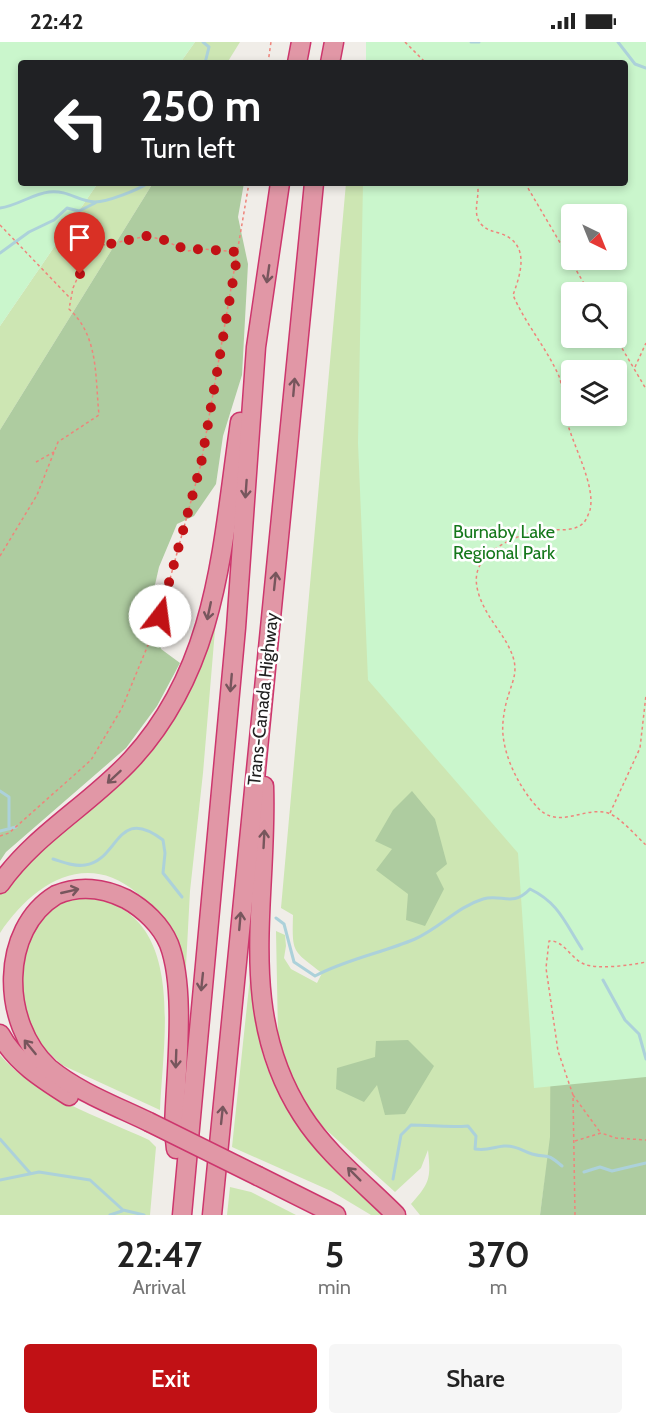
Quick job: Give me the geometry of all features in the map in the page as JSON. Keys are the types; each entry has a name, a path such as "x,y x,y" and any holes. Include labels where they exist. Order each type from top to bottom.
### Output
{"highway":[{"path":"298,60 301,42"},
{"path":"331,60 334,42"},
{"name":"Trans-Canada Highway","path":"182,1208 236,628 256,347 280,186"},
{"name":"Trans-Canada Highway","path":"212,1215 314,186"},
{"path":"0,884 33,846 131,760 154,734 176,701 193,667 211,603 247,379 256,347"},
{"path":"261,726 265,819 259,962 260,991 267,1040 273,1060 303,1117 319,1138 396,1215"},
{"path":"147,1128 50,1069 26,1045 10,1013 6,999 4,967 10,940 31,911 46,900 65,891 81,889 108,891 128,900 153,920 168,943 176,981 174,1130 182,1208"},
{"path":"0,1034 17,1058 45,1081 69,1096 147,1128 255,1181 336,1215"},
{"path":"255,1181 311,1215"}],"path":[{"path":"268,60 271,42"},
{"path":"405,42 423,60"},
{"path":"0,836 9,833 91,760 122,708 160,616 201,464 249,186"},
{"path":"478,186 480,192 476,212 480,223 489,231 514,242 523,258 513,295 559,376 568,428 591,500 586,520 581,525 567,530 527,533 488,555 477,569 476,583 481,599 514,660 514,683 505,711 504,738 514,772 540,810 557,819 586,813 610,813 646,845"},
{"path":"527,186 583,282"},
{"path":"0,225 70,299"},
{"path":"0,556 37,495 58,442 99,415 91,342 82,320 69,309 70,299 94,241 105,245 147,236 164,240 187,250 238,252"},
{"path":"634,369 646,343"},
{"path":"621,348 646,389"},
{"path":"36,462 54,452"},
{"path":"610,813 640,748 646,694"},
{"path":"601,1133 573,1095 558,1051 546,968 549,941 558,943 574,958 590,966 620,967 646,962"},
{"path":"573,1095 575,1215"},
{"path":"574,1141 601,1133 616,1138 646,1140"}],"green space":[{"path":"0,42 195,42 182,60 18,60 18,186 96,186 0,326"},
{"path":"195,42 240,42 229,60 182,60"},
{"name":"Burnaby Lake Regional Park","path":"366,42 646,42 646,1077 534,1088 518,853 368,680 358,443 363,186 628,186 628,60 366,60"},
{"path":"96,186 151,186 0,430 0,326"},
{"path":"151,186 243,186 238,217 248,264 242,375 223,436 216,484 194,516 177,524 159,567 150,607 161,649 180,663 157,706 126,748 6,852 0,861 0,430"},
{"path":"346,186 425,186 586,887 540,1215 420,1215 411,1204 428,1180 428,1150 421,1168 395,1192 322,1126 294,1086 278,1035 276,931 285,935 284,958 291,969 317,983 322,973 299,955 294,944 293,915 281,908"},
{"path":"216,618 190,891 185,985 168,931 158,912 143,898 117,880 98,874 79,874 61,879 44,888 28,900 0,933 0,892 196,675"},
{"path":"412,791 435,819 447,864 436,873 444,889 425,926 406,920 408,894 376,870 392,849 375,841 393,810"},
{"path":"87,897 119,907 141,926 155,951 162,981 165,1014 160,1110 62,1065 27,1032 13,948 35,918 50,906"},
{"path":"646,948 646,1215 540,1215 550,1137 551,966"},
{"path":"250,977 262,1051 280,1095 307,1133 337,1167 386,1215 371,1215 331,1191 232,1147"},
{"path":"408,1040 434,1066 405,1114 385,1115 377,1085 364,1102 336,1089 337,1068 375,1057 376,1041"},
{"path":"0,1055 14,1069 49,1094 149,1140 156,1147 150,1215 0,1215"},
{"path":"230,1187 251,1192 296,1215 227,1215"}],"waterway":[{"path":"203,42 209,47 206,60"},
{"path":"471,42 479,42"},
{"path":"618,42 635,64 646,68"},
{"path":"0,208 49,192 95,202 122,195 142,186"},
{"path":"0,253 29,232 54,220 67,208 79,211 95,203"},
{"path":"0,791 9,797 9,827"},
{"path":"0,831 16,827"},
{"path":"53,859 73,865 85,865 105,854 127,831 136,828 148,831 163,840 165,853 163,873 182,897"},
{"path":"276,918 284,924 294,962 315,976 339,965 415,939 457,912 483,899 518,898 530,889 555,907 582,949"},
{"path":"603,980 625,1020 639,1034 646,1059"},
{"path":"393,1179 401,1135 411,1125 468,1126 476,1136 475,1149 512,1146 532,1154 549,1157 562,1166"},
{"path":"0,1139 30,1173"},
{"path":"584,1172 600,1167 612,1171 646,1163"},
{"path":"0,1180 39,1172 90,1180 123,1210 144,1215"},
{"path":"110,1215 122,1211"}],"route":[{"path":"80,274 94,241 105,245 147,236 164,240 187,250 238,252 201,464 160,616"}]}
